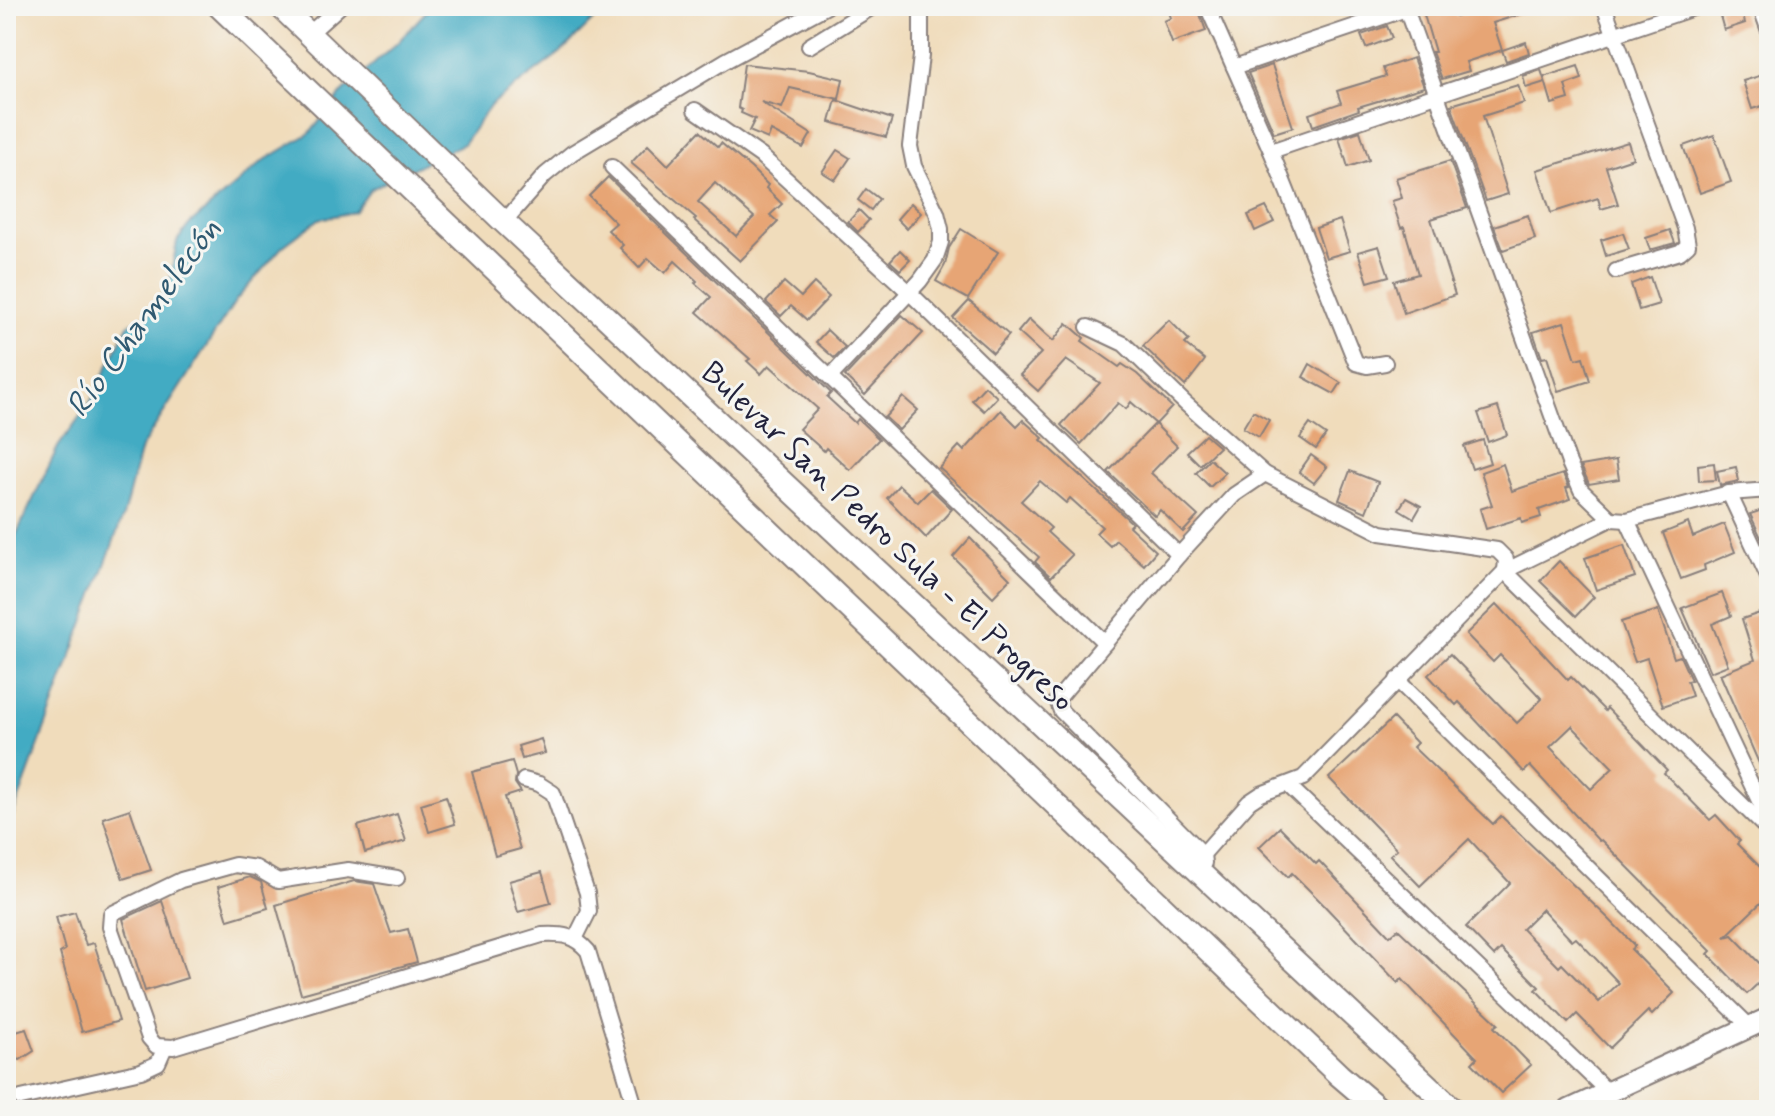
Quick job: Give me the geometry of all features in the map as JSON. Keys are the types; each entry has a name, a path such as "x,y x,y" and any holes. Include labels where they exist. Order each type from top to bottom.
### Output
{"main road":[{"path":"219,6 1316,1053 1380,1110"},
{"name":"Bulevar San Pedro Sula - El Progreso","path":"280,6 504,222 1454,1110"}],"street":[{"path":"317,42 340,6"},
{"path":"504,222 545,175 572,153 714,67 827,6"},
{"path":"809,46 874,6"},
{"path":"831,376 935,260 941,229 937,213 914,166 910,146 921,56 921,6"},
{"path":"1207,6 1271,151 1356,363 1367,366 1385,363"},
{"path":"1604,6 1685,228 1688,245 1680,252 1616,271"},
{"path":"1271,151 1699,6"},
{"path":"1760,6 1769,31"},
{"path":"1234,67 1408,7 1436,94 1569,463 1581,490 1611,519"},
{"path":"695,110 761,156 909,292 1179,555"},
{"path":"612,167 1105,643"},
{"path":"1088,327 1124,344 1265,474 1381,533 1497,550 1506,559 1505,571"},
{"path":"1207,881 1203,854 1061,711 1057,700 1179,555 1234,495 1265,474"},
{"path":"1203,854 1249,802 1272,789 1303,778 1505,571 1611,519 1627,520 1729,493 1769,490"},
{"path":"1729,493 1769,579"},
{"path":"1627,520 1769,822"},
{"path":"1505,571 1769,831"},
{"path":"1397,680 1760,1022 1569,1110"},
{"path":"524,780 539,784 553,793 587,893 589,911 576,937"},
{"path":"1288,785 1609,1093"},
{"path":"397,878 348,870 278,881 256,868 235,865 181,880 111,914 110,927 149,1038 156,1046 165,1047 542,935 559,934 576,937 588,951 636,1110"},
{"path":"21,1098 141,1071 158,1063 165,1047"}],"water":[{"name":"Río Chamelecón","path":"431,6 608,6 560,53 491,105 463,144 371,189 354,212 319,219 282,247 236,300 141,448 123,516 6,834 6,556 58,447 91,401 128,325 153,311 170,280 177,241 189,225 263,161 310,133 344,91 398,42"}],"building":[{"path":"1167,6 1197,6 1206,31 1172,43 1164,21 1171,18"},
{"path":"1453,6 1456,16 1487,6 1536,6 1537,9 1493,23 1502,50 1466,62 1469,71 1442,79 1424,15"},
{"path":"1740,6 1745,23 1724,30 1718,9"},
{"path":"1387,26 1392,38 1366,48 1361,35"},
{"path":"1526,42 1529,53 1506,61 1502,50"},
{"path":"1413,58 1424,87 1358,107 1359,110 1313,126 1309,114 1341,103 1337,91 1386,76 1383,68"},
{"path":"744,64 809,71 843,79 839,99 790,88 782,108 761,102 811,134 803,148 771,131 768,139 749,131 755,119 741,113 742,110 738,108"},
{"path":"1272,65 1293,127 1274,133 1248,73"},
{"path":"1578,66 1582,79 1565,85 1569,99 1552,104 1544,77"},
{"path":"1541,70 1545,82 1526,88 1523,76"},
{"path":"1769,73 1769,104 1752,109 1743,81"},
{"path":"1518,85 1524,103 1483,116 1508,194 1486,201 1451,105"},
{"path":"836,100 892,119 886,137 830,122"},
{"path":"700,131 718,147 721,143 768,185 766,188 782,204 770,215 778,222 740,261 694,220 696,218 631,163 648,145 668,165","holes":["715,183 754,217 736,236 698,202"]},
{"path":"1360,131 1369,160 1348,167 1339,138"},
{"path":"1714,135 1731,182 1700,193 1683,146"},
{"path":"1628,142 1633,158 1606,167 1618,204 1601,209 1598,198 1551,213 1537,170"},
{"path":"837,150 850,158 835,180 822,172"},
{"path":"1450,161 1467,208 1431,219 1455,295 1404,313 1394,281 1418,274 1404,227 1401,228 1392,201 1402,198 1396,178"},
{"path":"608,177 831,393 827,397 855,423 858,419 879,439 850,470 799,429 818,409 769,365 761,374 747,361 750,359 697,312 711,297 695,283 697,281 675,261 665,273 648,258 639,268 620,248 623,245 608,230 616,223 589,196"},
{"path":"866,189 879,199 871,210 858,200"},
{"path":"911,203 921,213 907,229 897,219"},
{"path":"1266,207 1274,222 1255,231 1248,215"},
{"path":"859,210 869,220 858,232 848,222"},
{"path":"1528,215 1535,239 1503,250 1494,226"},
{"path":"1340,220 1350,251 1326,258 1316,228"},
{"path":"961,229 998,252 968,299 936,281 945,265 949,248"},
{"path":"1670,230 1675,243 1650,250 1646,238"},
{"path":"1623,233 1629,249 1606,256 1601,240"},
{"path":"1379,246 1389,276 1368,282 1358,252"},
{"path":"900,250 910,260 900,270 890,261"},
{"path":"1650,277 1659,304 1639,310 1631,284"},
{"path":"784,282 801,297 814,283 829,297 807,320 791,306 781,316 766,302"},
{"path":"969,301 1009,335 993,353 953,318"},
{"path":"902,315 923,333 865,395 845,376"},
{"path":"1029,319 1053,341 1067,323 1084,338 1082,341 1119,367 1122,364 1137,374 1172,407 1156,424 1131,402 1126,409 1118,403 1081,444 1061,425 1100,383 1066,360 1038,391 1020,375 1041,353 1018,332"},
{"path":"1169,320 1189,340 1185,344 1205,360 1185,386 1143,346"},
{"path":"1564,322 1576,359 1583,357 1590,381 1558,391 1547,357 1542,358 1533,332"},
{"path":"827,330 845,347 834,358 816,342"},
{"path":"1310,364 1341,383 1334,394 1303,377"},
{"path":"985,386 997,397 984,411 972,400"},
{"path":"903,397 918,410 899,430 885,417"},
{"path":"1498,407 1507,435 1488,442 1478,413"},
{"path":"1001,410 1017,426 1023,420 1132,523 1129,526 1156,551 1144,565 1116,540 1110,546 1096,533 1102,527 1070,498 1066,503 1040,481 1021,501 1051,528 1047,532 1072,555 1051,577 1035,562 1039,557 939,468 959,446 964,451"},
{"path":"1253,411 1269,420 1259,437 1243,428"},
{"path":"1155,424 1177,446 1151,473 1198,516 1183,532 1160,510 1155,516 1108,472"},
{"path":"1310,424 1326,435 1316,449 1300,438"},
{"path":"1205,435 1219,447 1200,465 1187,452"},
{"path":"1483,440 1490,463 1472,469 1464,446"},
{"path":"1311,455 1327,467 1314,483 1299,472"},
{"path":"1210,459 1225,473 1210,487 1196,473"},
{"path":"1616,460 1619,479 1589,484 1581,466"},
{"path":"1714,463 1716,480 1699,481 1698,465"},
{"path":"1503,464 1512,491 1563,474 1570,499 1539,510 1541,517 1522,523 1521,518 1486,529 1480,509 1492,505 1481,472"},
{"path":"1736,467 1739,481 1720,485 1717,471"},
{"path":"1350,471 1378,482 1366,512 1339,500"},
{"path":"899,485 918,502 931,489 952,509 926,538 887,498"},
{"path":"1406,498 1421,506 1414,518 1399,509"},
{"path":"1769,508 1769,555 1750,514"},
{"path":"1688,523 1693,537 1724,524 1735,552 1704,565 1705,570 1681,579 1663,533"},
{"path":"970,538 1010,579 993,597 953,557"},
{"path":"1624,545 1635,577 1596,590 1585,558"},
{"path":"1559,561 1594,597 1576,616 1540,581"},
{"path":"1722,593 1731,616 1712,624 1728,665 1710,672 1682,608"},
{"path":"1497,604 1568,680 1571,677 1605,711 1607,708 1710,820 1716,815 1740,841 1737,844 1769,876 1769,895 1725,937 1732,935 1769,973 1747,994 1708,954 1711,951 1599,841 1530,766 1524,772 1459,702 1456,705 1428,675 1450,654 1517,723 1542,699 1500,655 1493,662 1466,634","holes":["1572,726 1613,768 1591,789 1550,747"]},
{"path":"1658,610 1674,658 1680,656 1691,680 1687,681 1692,696 1663,706 1647,658 1635,662 1621,622"},
{"path":"1769,610 1768,784 1720,674 1755,660 1742,619"},
{"path":"1393,718 1417,743 1413,747 1493,824 1501,816 1609,919 1635,946 1631,949 1674,993 1652,1015 1648,1011 1610,1048 1577,1014 1568,1023 1536,990 1539,987 1501,949 1494,956 1466,927 1510,883 1469,839 1420,886 1390,855 1397,849 1329,778","holes":["1542,909 1572,941 1576,938 1619,983 1599,1002 1522,929"]},
{"path":"541,739 545,753 522,759 518,746"},
{"path":"512,761 515,783 521,792 505,797 520,849 495,856 472,772"},
{"path":"446,796 455,824 429,832 421,804"},
{"path":"130,809 151,870 123,879 103,818"},
{"path":"397,814 406,841 365,853 358,826"},
{"path":"1280,827 1316,864 1319,861 1390,936 1398,929 1498,1024 1494,1027 1531,1065 1501,1093 1472,1063 1477,1058 1402,979 1398,983 1292,873 1288,877 1259,847"},
{"path":"542,872 551,903 518,912 509,881"},
{"path":"250,877 261,882 268,908 228,920 218,887"},
{"path":"354,881 374,884 391,933 408,929 417,962 301,994 276,905"},
{"path":"162,901 187,978 145,991 123,919"},
{"path":"75,912 86,945 94,943 119,1021 82,1032 60,953 65,950 56,917"},
{"path":"26,1029 34,1051 20,1060 6,1051 6,1035"}]}
